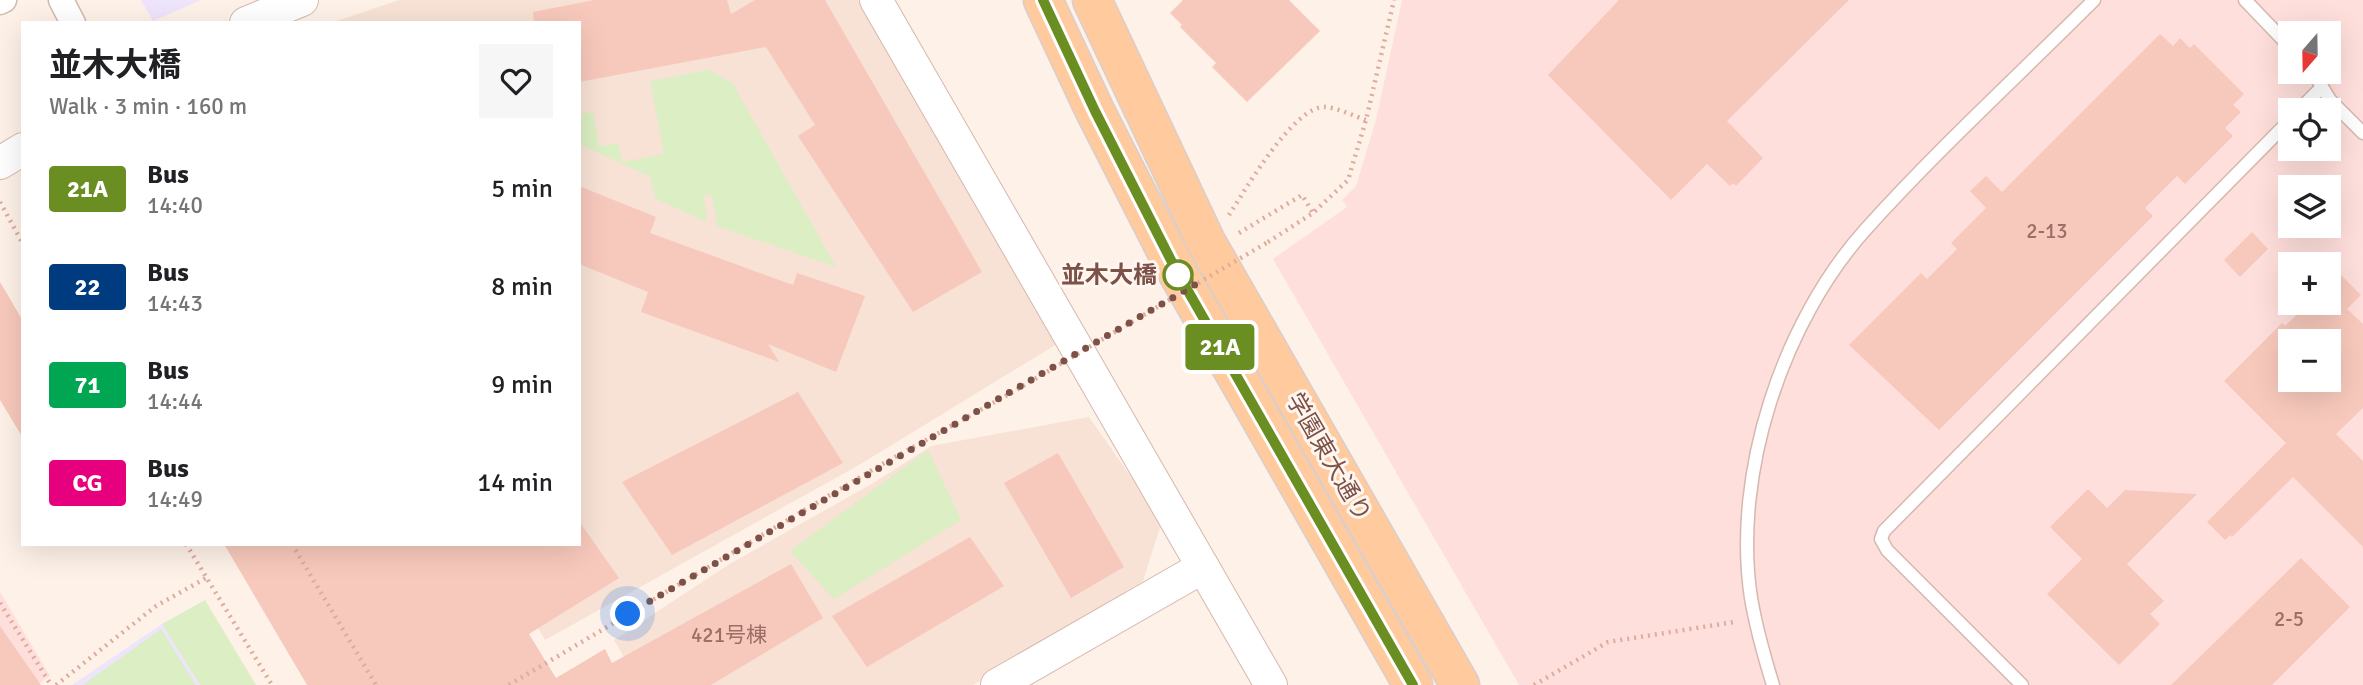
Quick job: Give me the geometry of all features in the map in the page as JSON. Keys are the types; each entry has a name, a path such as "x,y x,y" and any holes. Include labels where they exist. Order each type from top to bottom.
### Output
{"main road":[{"name":"学園東大通り","path":"1043,0 1095,111 1176,270 1413,685"},
{"name":"学園東大通り","path":"1092,0 1206,242 1460,685"}],"street":[{"path":"61,0 72,21"},
{"path":"251,21 302,0"},
{"path":"876,0 1271,685"},
{"path":"0,163 21,150"},
{"path":"998,685 1203,567"}],"lane":[{"path":"1773,685 1751,597 1748,551 1754,470 1762,428 1790,347 1808,311 1865,230 2094,0"},
{"path":"2245,0 2278,34"},
{"path":"2320,84 2330,100 2363,132"},
{"path":"2311,98 2322,87"},
{"path":"2022,685 1887,550 1881,539 1884,531 2278,131"}],"path":[{"path":"509,685 1313,214 1348,180 1366,120 1394,0"},
{"path":"1229,215 1274,146 1314,110 1324,107 1366,120"},
{"path":"1238,234 1302,195 1313,214"},
{"path":"0,202 21,240"},
{"path":"187,546 272,685"},
{"path":"293,546 376,685"},
{"path":"0,603 54,685 156,606 206,578"},
{"path":"1534,685 1608,642 1734,622"}],"shaded area":[{"path":"141,0 201,0 153,21"},
{"path":"399,0 858,0 1057,344 859,465 545,640 490,546 581,546 581,21 337,21"},
{"path":"1402,0 2363,0 2363,685 1519,685 1273,259 1347,207 1342,200 1356,186 1376,120"},
{"path":"1089,417 1162,521 1143,581 973,685 640,685 614,640 728,565 875,482 931,446"},
{"path":"0,592 50,676 37,685 0,685"},
{"path":"162,624 200,685 72,685"}],"green space":[{"path":"709,70 733,84 836,267 717,226 712,196 704,194 707,222 656,199 649,176 581,145 581,114 593,112 599,146 618,143 622,162 664,154 650,81"},
{"path":"928,450 961,520 834,599 790,551"},
{"path":"205,600 256,685 200,685 162,624"},
{"path":"161,629 196,685 84,684"}],"building":[{"path":"594,0 727,0 731,14 755,0 825,0 982,272 913,312 798,136 815,125 766,47 581,82 581,21 534,21 533,12"},
{"path":"1183,0 1289,0 1320,31 1247,102 1212,67 1216,63 1180,27 1182,25 1170,13"},
{"path":"1619,0 1849,0 1727,121 1763,158 1736,186 1733,183 1730,186 1707,164 1671,200 1548,75"},
{"path":"2160,34 2173,46 2180,38 2190,48 2194,44 2244,94 2233,105 2241,112 2225,128 2233,136 2185,184 2177,176 2145,208 2153,216 1939,430 1849,345 1921,273 1927,279 1957,249 1951,243 1986,208 1970,191 1986,176 2002,192"},
{"path":"581,187 656,217 650,233 793,285 797,273 865,296 836,372 768,344 779,362 641,312 648,292 581,265"},
{"path":"2252,232 2268,249 2240,277 2224,260"},
{"path":"2341,275 2361,295 2347,309 2363,324 2363,408 2336,434 2363,461 2363,547 2293,477 2232,537 2230,535 2225,540 2207,522 2286,443 2224,381 2282,323 2285,326 2296,315 2341,315"},
{"path":"0,282 21,318 21,435 0,400"},
{"path":"798,392 843,463 672,555 622,482"},
{"path":"1058,453 1124,567 1071,598 1004,483"},
{"path":"2088,489 2107,508 2125,490 2197,494 2127,564 2164,601 2150,614 2160,624 2119,665 2047,594 2082,559 2050,527"},
{"path":"581,524 619,578 529,634 556,678 605,649 612,663 791,564 823,618 711,685 307,685 225,546 581,546"},
{"path":"970,537 1004,586 867,667 832,616"},
{"path":"2301,558 2350,607 2272,685 2171,685"},
{"path":"0,626 41,685 0,685"}],"bus line":[{"name":"21A","path":"1043,0 1095,111 1176,270 1413,685"}],"place":[{"name":"並木大橋","path":"1178,275"}],"route":[{"path":"628,614 1198,283 1178,275"}]}
